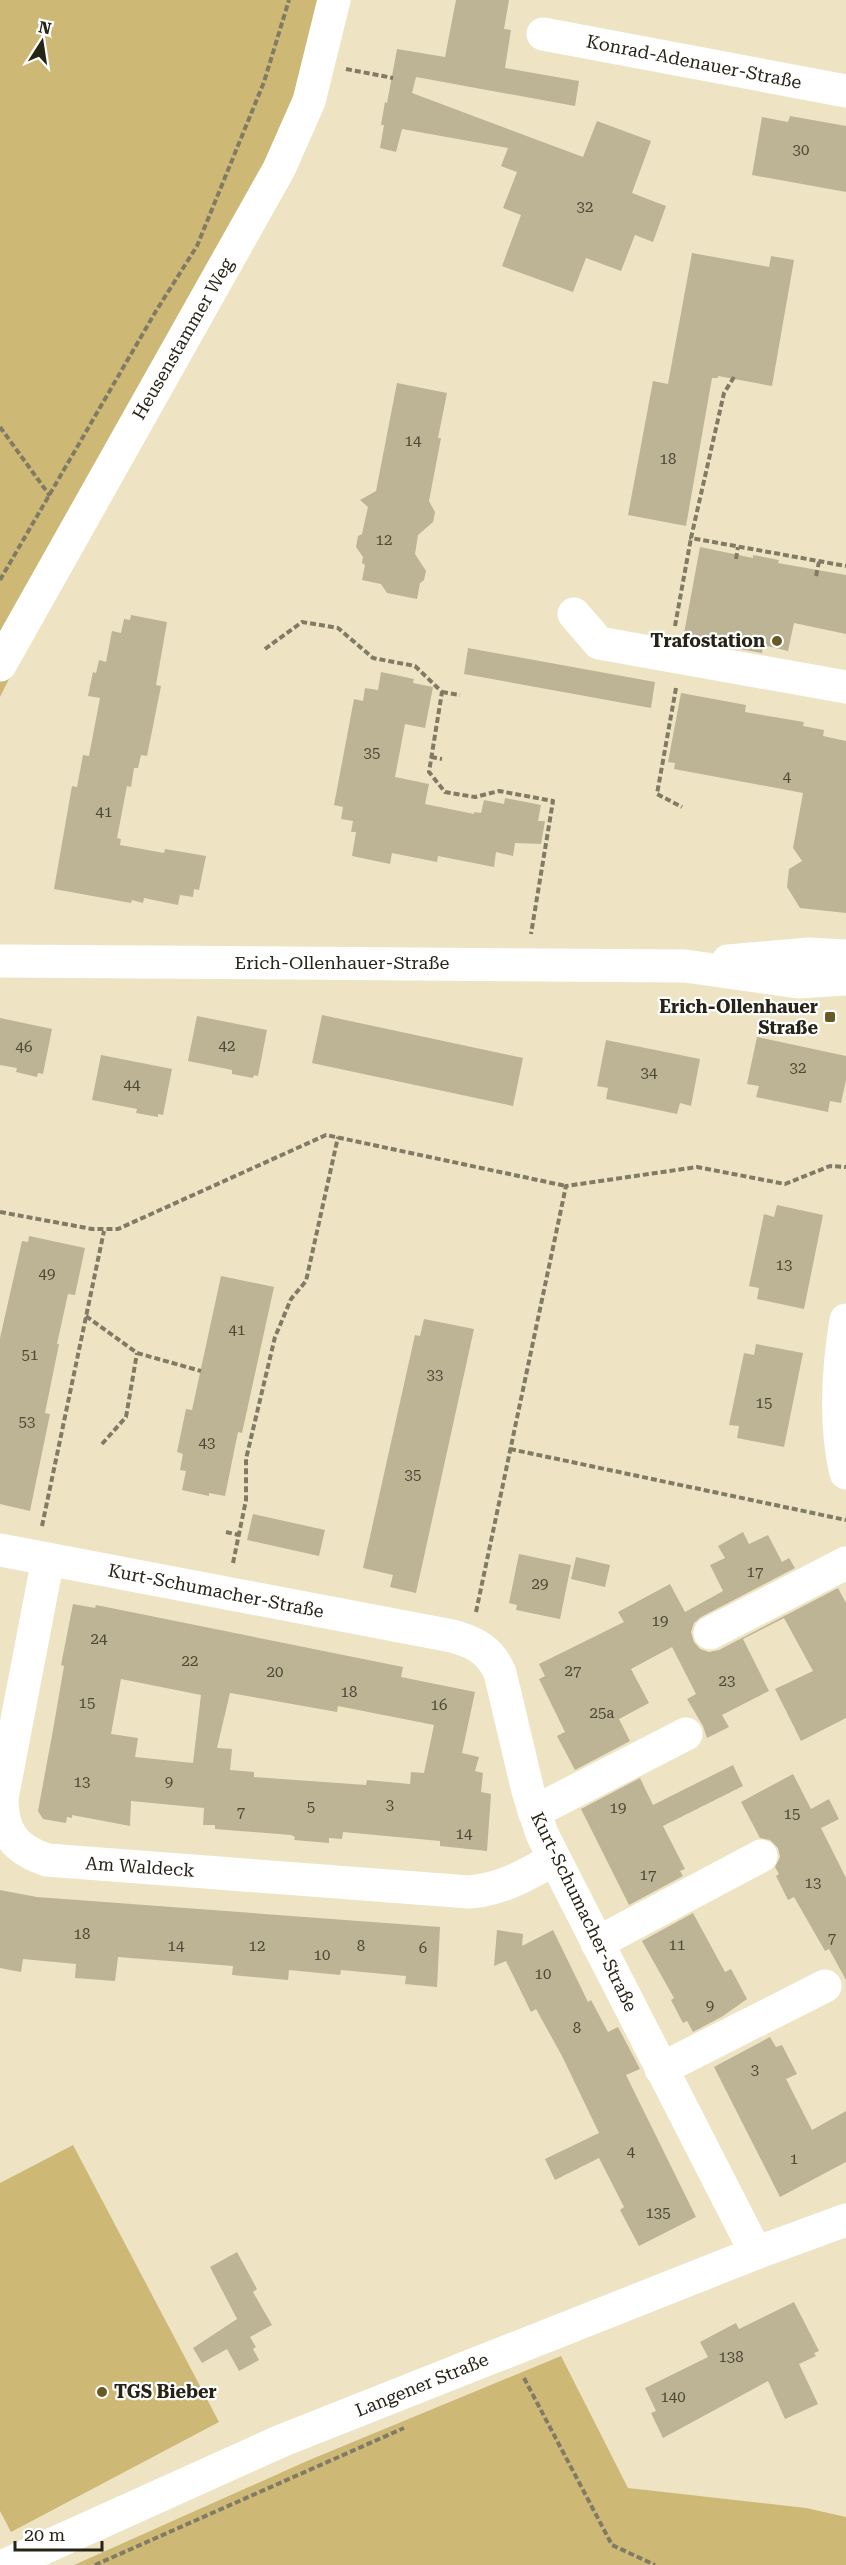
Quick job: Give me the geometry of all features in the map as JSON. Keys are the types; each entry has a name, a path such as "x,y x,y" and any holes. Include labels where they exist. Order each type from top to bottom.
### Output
{"street":[{"name":"Heusenstammer Weg","path":"0,665 279,169 301,123 319,63 334,0"},
{"name":"Konrad-Adenauer-Straße","path":"543,34 846,91"},
{"path":"574,614 598,643 846,687"},
{"name":"Erich-Ollenhauer-Straße","path":"685,966 770,955 846,956"},
{"name":"Erich-Ollenhauer-Straße","path":"0,961 685,966 798,982 846,979"},
{"path":"846,1320 839,1384 839,1428 846,1473"},
{"name":"Kurt-Schumacher-Straße","path":"0,1550 452,1636 484,1650 492,1658 500,1673 534,1812 554,1860 756,2253"},
{"name":"Am Waldeck","path":"42,1558 2,1798 6,1827 13,1841 30,1855 46,1860 469,1892 496,1888 523,1877 554,1860"},
{"path":"710,1633 846,1563"},
{"path":"534,1812 686,1734"},
{"path":"597,1943 761,1856"},
{"path":"662,2069 825,1986"},
{"name":"Langener Straße","path":"6,2565 281,2441 756,2253 846,2220"}],"path":[{"path":"0,580 156,310 196,246 264,82 289,0"},
{"path":"319,63 393,78"},
{"path":"682,807 657,794 691,538 724,393 734,377"},
{"path":"0,428 50,496"},
{"path":"691,538 846,566"},
{"path":"736,558 738,547"},
{"path":"816,576 819,561"},
{"path":"265,649 302,622 338,628 373,658 415,666 442,692 460,695"},
{"path":"442,692 429,772 445,792 475,797 499,791 553,801 527,965"},
{"path":"431,757 442,759"},
{"path":"0,1212 104,1231 118,1229 326,1136 566,1186 697,1167 785,1184 830,1166 846,1167"},
{"path":"227,1593 246,1500 246,1459 275,1337 291,1299 306,1281 338,1137"},
{"path":"469,1642 566,1186"},
{"path":"42,1558 86,1316 104,1231"},
{"path":"86,1316 137,1353 201,1371"},
{"path":"102,1444 126,1417 137,1353"},
{"path":"510,1449 846,1520"},
{"path":"226,1532 239,1534"},
{"path":"509,2350 612,2545 655,2565"},
{"path":"95,2565 414,2424"}],"shaded area":[{"path":"0,0 348,0 0,697"},
{"name":"TGS Bieber","path":"73,2145 219,2422 11,2532 0,2511 0,2183"},
{"path":"561,2356 628,2488 806,2508 846,2517 846,2565 74,2565 307,2461"}],"building":[{"path":"456,0 509,0 504,29 511,30 505,68 579,81 575,106 416,77 412,93 583,157 597,121 651,141 632,193 666,206 653,242 635,235 621,271 586,258 573,292 502,266 521,215 503,208 517,172 501,166 508,148 402,129 396,152 380,148 384,125 381,125 397,49 445,57"},
{"path":"790,116 846,126 846,192 752,175 762,117 788,122"},
{"path":"692,253 769,267 771,256 794,260 772,386 718,376 718,378 712,378 686,526 628,515 653,381 668,384"},
{"path":"397,383 447,393 429,501 435,512 433,522 418,535 415,554 426,571 424,580 420,583 417,599 387,593 381,584 362,580 365,565 356,547 358,536 362,534 368,507 360,500 376,491"},
{"path":"700,547 753,558 753,555 779,560 778,563 846,575 846,634 794,623 788,651 763,645 762,653 683,639"},
{"path":"131,615 167,622 156,685 161,686 147,756 141,755 138,768 134,768 131,787 127,786 117,838 121,839 120,845 164,853 165,849 206,856 199,890 194,889 193,897 180,895 178,905 144,898 143,903 132,900 131,903 54,889 72,786 77,787 83,755 89,756 100,698 88,696 93,672 96,673 99,660 106,662 112,631 121,633 124,619 130,620"},
{"path":"468,648 655,682 651,708 464,674"},
{"path":"381,672 414,679 413,683 433,687 425,728 405,724 395,777 429,784 425,804 474,814 474,812 481,813 484,800 504,804 505,798 541,805 538,821 545,821 541,844 515,843 513,856 496,852 494,867 438,856 437,862 392,853 390,864 352,856 356,832 351,832 353,821 341,819 343,807 334,805 354,699 363,701 365,688 378,690"},
{"path":"681,693 746,705 745,712 804,722 803,726 824,730 823,736 846,741 846,913 800,908 787,887 789,869 802,861 793,848 803,793 674,769 675,763 668,762"},
{"path":"322,1015 523,1058 513,1106 312,1063"},
{"path":"197,1016 267,1030 258,1076 254,1075 253,1078 232,1074 232,1070 188,1061"},
{"path":"0,1018 52,1029 43,1074 38,1073 37,1077 16,1072 17,1068 0,1065"},
{"path":"757,1037 846,1056 846,1080 841,1103 830,1101 828,1112 756,1097 759,1086 747,1084"},
{"path":"606,1040 700,1059 691,1106 680,1103 677,1114 606,1099 608,1088 597,1086"},
{"path":"101,1055 172,1069 163,1115 158,1114 158,1117 136,1113 137,1109 92,1100"},
{"path":"777,1205 823,1215 804,1309 757,1299 759,1288 749,1286 764,1214 774,1217"},
{"path":"29,1236 85,1248 75,1295 68,1294 57,1344 59,1344 45,1413 50,1414 30,1511 0,1504 0,1338 22,1241 28,1242"},
{"path":"221,1276 274,1287 242,1433 238,1432 225,1496 209,1493 209,1496 182,1490 186,1471 180,1470 183,1454 177,1452 186,1409 192,1410"},
{"path":"424,1319 474,1329 416,1593 390,1587 393,1575 363,1568 415,1335 420,1336"},
{"path":"756,1344 803,1353 784,1447 737,1438 739,1426 729,1425 744,1353 754,1355"},
{"path":"253,1514 325,1530 319,1556 247,1540"},
{"path":"743,1532 749,1544 768,1535 782,1562 789,1558 795,1568 701,1617 694,1623 691,1632 694,1642 700,1649 709,1652 719,1650 838,1588 846,1603 846,1718 801,1741 775,1689 813,1671 784,1618 743,1639 769,1691 722,1715 729,1727 707,1738 703,1726 687,1699 696,1694 672,1647 631,1669 649,1703 619,1719 630,1741 575,1770 557,1736 565,1732 539,1679 545,1676 539,1664 624,1622 618,1612 670,1584 685,1612 723,1591 710,1565 725,1558 718,1546"},
{"path":"519,1554 571,1565 560,1619 516,1610 517,1605 509,1603"},
{"path":"576,1557 610,1565 605,1587 571,1579"},
{"path":"73,1604 95,1608 96,1605 403,1667 401,1677 475,1692 462,1753 479,1757 475,1771 483,1773 481,1792 491,1794 487,1851 440,1846 440,1841 343,1832 342,1839 329,1838 329,1843 294,1840 295,1837 291,1835 215,1829 215,1825 203,1825 204,1808 131,1801 130,1826 72,1815 72,1818 67,1817 66,1823 43,1819 38,1811 64,1666 61,1665","holes":["121,1679 201,1695 193,1763 135,1757 138,1738 111,1734","230,1693 337,1712 338,1706 434,1725 424,1773 411,1772 410,1784 367,1780 366,1785 254,1777 254,1772 230,1770 232,1749 217,1748"]},
{"path":"733,1765 743,1786 663,1826 685,1869 680,1871 683,1876 629,1905 581,1809 640,1778 653,1805"},
{"path":"793,1774 811,1809 829,1799 839,1819 821,1828 846,1878 846,1980 829,1949 825,1951 794,1897 788,1900 776,1876 779,1874 775,1867 780,1857 778,1848 770,1840 760,1838 741,1802"},
{"path":"0,1890 37,1897 440,1927 437,1987 405,1984 406,1976 341,1970 340,1975 289,1970 288,1980 232,1975 233,1966 118,1957 115,1981 75,1978 76,1964 23,1959 21,1972 0,1968"},
{"path":"693,1913 725,1972 731,1969 747,1999 723,2016 693,2032 687,2021 683,2023 671,2000 674,1998 642,1941"},
{"path":"497,1930 523,1934 522,1946 553,1930 588,2002 591,2000 608,2032 618,2027 640,2069 626,2075 696,2217 639,2246 620,2210 624,2207 599,2158 555,2180 545,2159 599,2133 562,2056 536,2009 531,2012 506,1961 494,1966"},
{"path":"770,2037 776,2047 782,2045 797,2074 786,2079 812,2130 846,2111 846,2162 780,2197 714,2067"},
{"path":"237,2252 257,2289 253,2292 272,2325 250,2337 256,2347 253,2349 259,2360 239,2371 227,2349 202,2363 193,2348 237,2319 210,2267"},
{"path":"794,2302 819,2351 814,2353 816,2356 799,2364 818,2404 785,2419 768,2381 663,2438 651,2413 656,2411 645,2388 708,2357 700,2342 736,2323 739,2329"}],"place":[{"name":"Trafostation","path":"777,641"},
{"name":"Erich-Ollenhauer Straße","path":"830,1017"},
{"name":"TGS Bieber","path":"102,2392"}]}
